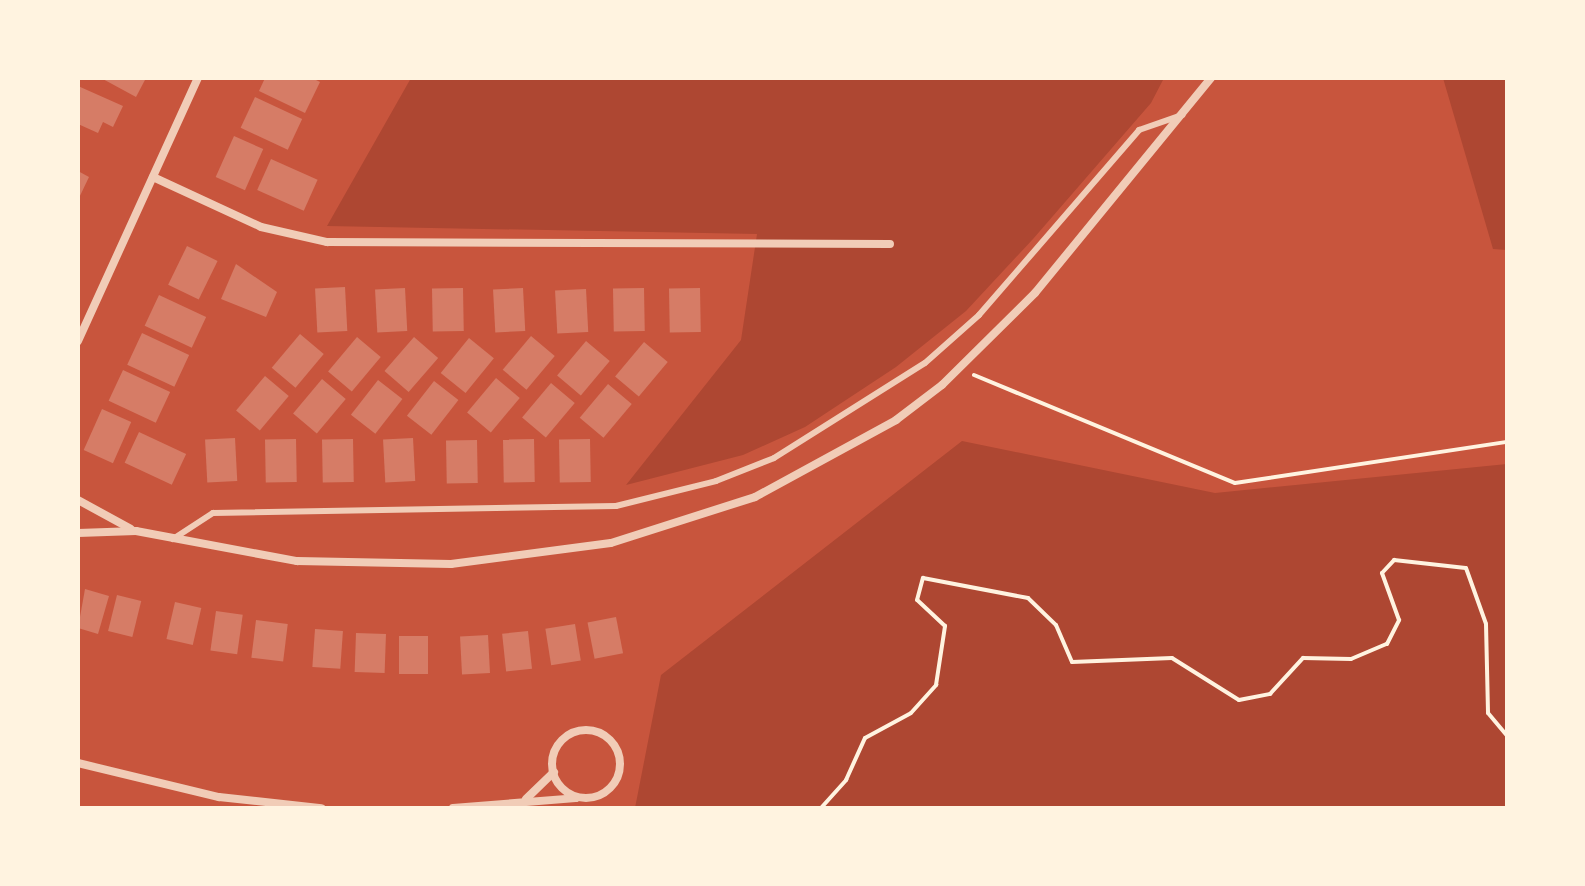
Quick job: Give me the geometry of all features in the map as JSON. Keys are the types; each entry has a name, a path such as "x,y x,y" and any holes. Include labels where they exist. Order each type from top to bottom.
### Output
{"street":[{"path":"78,341 198,78"},
{"path":"78,533 136,531 297,561 375,564 512,559 611,543 755,497 825,463 896,420 959,369 1073,250 1211,78"},
{"path":"153,177 261,227 327,242 890,244"},
{"path":"78,500 136,531"},
{"path":"453,808 582,797 602,794 616,780 621,761 608,738 582,730 565,737 554,772 522,802"},
{"path":"78,763 219,797 321,808"},
{"path":"554,772 564,789 582,797"}],"lane":[{"path":"173,539 213,513 616,506 716,481 774,458 925,363 979,315 1139,130 1182,115"}],"path":[{"path":"959,369 1235,483 1507,442"},
{"path":"821,808 846,780 865,738 911,713 936,685 945,626 917,600 923,578 1028,598 1056,625 1072,662 1172,658 1239,700 1270,694 1303,658 1351,659 1387,644 1399,620 1382,573 1394,560 1466,568 1486,624 1488,713 1507,736"}],"shaded area":[{"path":"411,78 1164,78 1151,103 1033,239 966,311 896,367 805,427 743,455 626,485 741,340 757,234 327,226"},
{"path":"1443,78 1507,78 1507,250 1493,249"},
{"path":"962,441 1215,493 1507,464 1507,808 635,808 661,675"}],"building":[{"path":"101,78 146,78 136,97"},
{"path":"265,78 312,78 320,82 305,113 259,91"},
{"path":"78,86 123,106 113,127 103,122 98,133 78,124"},
{"path":"255,97 302,119 288,150 241,128"},
{"path":"234,136 263,149 245,190 216,177"},
{"path":"271,159 318,180 304,211 257,190"},
{"path":"78,171 89,177 78,200"},
{"path":"187,246 218,261 199,300 168,285"},
{"path":"236,264 277,292 266,317 221,299"},
{"path":"345,287 347,331 317,333 315,289"},
{"path":"405,288 407,331 377,333 375,290"},
{"path":"463,288 464,331 433,332 432,289"},
{"path":"523,288 525,331 495,333 493,290"},
{"path":"644,288 645,331 614,332 613,289"},
{"path":"700,288 701,332 670,333 669,289"},
{"path":"586,289 588,332 557,334 555,291"},
{"path":"159,295 206,317 192,348 145,326"},
{"path":"142,333 189,355 174,387 127,365"},
{"path":"300,334 324,354 295,388 272,368"},
{"path":"531,336 555,356 526,390 503,370"},
{"path":"357,337 381,357 352,391 328,371"},
{"path":"414,337 438,358 409,392 384,371"},
{"path":"469,338 494,358 466,393 441,373"},
{"path":"586,341 610,361 581,395 557,375"},
{"path":"644,342 668,362 639,396 615,376"},
{"path":"123,370 170,392 156,423 109,401"},
{"path":"265,376 289,396 260,430 236,410"},
{"path":"496,378 520,398 491,432 467,412"},
{"path":"322,379 346,399 317,433 293,413"},
{"path":"378,380 402,399 375,434 351,415"},
{"path":"434,381 458,400 431,435 407,416"},
{"path":"551,383 575,403 546,437 522,417"},
{"path":"608,384 632,404 603,438 580,418"},
{"path":"102,409 131,422 113,463 84,450"},
{"path":"139,432 186,454 172,485 125,463"},
{"path":"235,438 237,481 207,483 205,440"},
{"path":"413,438 415,481 385,483 383,440"},
{"path":"296,439 297,482 266,483 265,440"},
{"path":"353,439 354,482 323,483 322,440"},
{"path":"534,439 535,482 504,483 503,440"},
{"path":"590,439 591,482 560,483 559,440"},
{"path":"477,440 478,483 447,484 446,441"},
{"path":"85,589 109,596 98,634 78,628"},
{"path":"117,595 141,601 132,637 108,631"},
{"path":"175,602 201,608 193,645 166,639"},
{"path":"216,611 243,615 237,654 210,651"},
{"path":"616,617 623,653 595,659 588,623"},
{"path":"256,620 288,624 283,662 251,658"},
{"path":"575,624 581,661 551,665 545,629"},
{"path":"315,629 343,631 340,669 312,667"},
{"path":"528,631 532,669 506,672 502,634"},
{"path":"356,633 386,634 385,673 355,672"},
{"path":"488,635 490,673 462,674 460,636"},
{"path":"399,636 428,636 428,674 399,674"}]}
